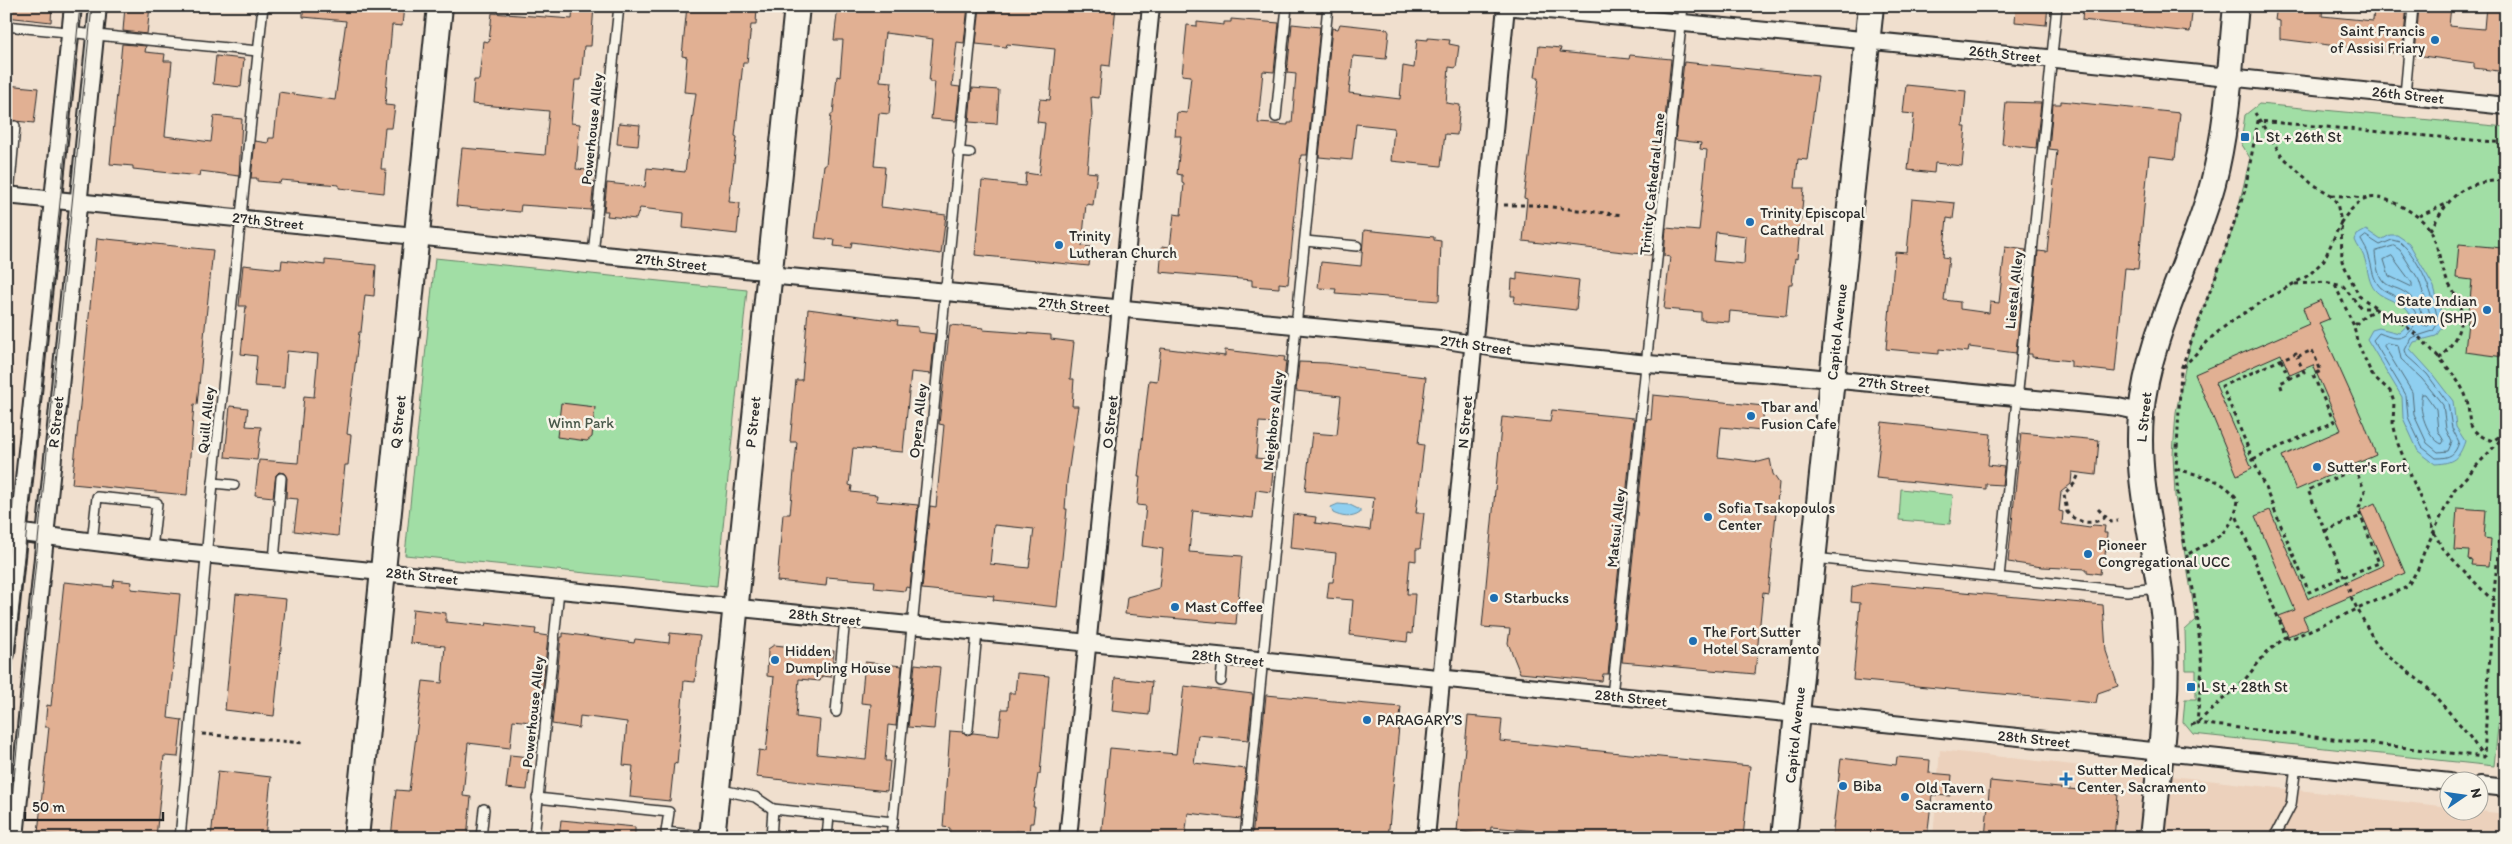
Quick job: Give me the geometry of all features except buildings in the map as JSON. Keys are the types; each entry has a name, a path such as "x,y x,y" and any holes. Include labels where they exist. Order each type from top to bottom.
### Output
{"main road":[{"name":"Q Street","path":"356,838 440,6"},
{"name":"P Street","path":"712,838 768,271 797,6"},
{"name":"Capitol Avenue","path":"1784,838 1871,6"},
{"name":"L Street","path":"2152,838 2166,685 2164,622 2144,495 2140,439 2141,412 2162,324 2212,184 2224,122 2236,6"}],"street":[{"name":"R Street","path":"6,654 12,532 73,6"},
{"name":"R Street","path":"15,838 78,202 92,34 98,6"},
{"name":"O Street","path":"1068,838 1151,6"},
{"name":"26th Street","path":"1505,6 1868,40 2506,106"},
{"name":"N Street","path":"1426,838 1505,6"},
{"name":"27th Street","path":"7,195 768,271 779,276 1440,339 1472,345 1648,364 1832,379 2118,407 2141,412"},
{"name":"28th Street","path":"12,532 92,543 1797,714 2440,781"},
{"path":"2490,786 2506,788"}],"lane":[{"name":"Quill Alley","path":"180,838 262,6"},
{"name":"Powerhouse Alley","path":"593,254 619,6"},
{"name":"Opera Alley","path":"891,838 974,6"},
{"path":"1276,116 1287,6"},
{"name":"Neighbors Alley","path":"1245,838 1328,6"},
{"name":"Trinity Cathedral Lane","path":"1648,364 1683,6"},
{"name":"Liestal Alley","path":"1999,577 2057,6"},
{"path":"2405,95 2413,6"},
{"path":"6,26 258,51"},
{"path":"7,195 15,126"},
{"path":"958,152 970,152"},
{"path":"1306,241 1357,246"},
{"name":"Matsui Alley","path":"1612,696 1648,364"},
{"path":"274,561 281,478"},
{"path":"214,483 234,485"},
{"path":"92,543 97,497 157,503 152,549"},
{"path":"1813,558 2128,591 2159,588"},
{"name":"Powerhouse Alley","path":"534,838 559,590"},
{"path":"836,712 845,618"},
{"path":"968,729 978,632"},
{"path":"1221,681 1223,657"},
{"path":"1244,746 1254,747"},
{"path":"2277,832 2291,805 2296,766"},
{"path":"717,789 756,797 773,809 893,822"},
{"path":"537,798 669,812 666,835 712,838"},
{"path":"482,838 484,809"},
{"path":"771,838 773,809"},
{"path":"827,838 829,815"}],"path":[{"path":"2255,113 2258,121 2287,161 2311,182 2332,195 2337,203 2341,222 2342,261 2359,296 2405,324 2452,373 2464,391 2468,423 2481,437 2493,441 2506,433"},
{"path":"2258,121 2506,143"},
{"path":"2197,723 2202,668 2197,612 2179,511 2176,469 2181,369 2221,262 2245,190 2258,121"},
{"path":"2430,230 2447,203 2462,189 2482,181 2506,180"},
{"path":"2332,195 2380,198 2419,216 2430,230 2446,278 2460,305 2458,331 2454,344 2439,359"},
{"path":"2181,369 2212,337 2229,323 2260,302 2309,275 2324,260 2341,222 2351,209 2370,198"},
{"path":"2419,216 2447,203"},
{"path":"1522,205 1622,215"},
{"path":"2294,284 2325,282 2343,286 2361,308 2378,309"},
{"path":"2335,284 2354,326 2357,341 2372,375 2390,391 2398,444 2434,532 2442,548 2493,601"},
{"path":"2354,326 2365,315 2378,309"},
{"path":"2253,459 2334,422 2313,375 2321,371 2312,350 2297,357"},
{"path":"2282,389 2280,383 2304,372 2296,353 2222,386 2309,592 2343,577 2379,563 2361,516 2359,508 2365,491 2355,469 2308,490 2343,577 2351,595 2376,644 2389,657 2425,684 2464,729 2484,758"},
{"path":"2280,360 2289,378"},
{"path":"2286,637 2290,639 2407,587 2416,575 2454,490 2506,433"},
{"path":"2176,469 2219,481 2229,488 2238,500 2236,515 2227,529 2212,541 2188,554"},
{"path":"2078,476 2075,483 2064,494 2066,512 2076,520 2096,521 2105,517"},
{"path":"2484,758 2493,601 2506,480"},
{"path":"2098,509 2112,522 2118,522"},
{"path":"2236,515 2286,637"},
{"path":"2325,531 2361,516"},
{"path":"2105,549 2124,548"},
{"path":"2191,726 2197,723 2247,677 2267,652 2286,637"},
{"path":"2197,723 2484,758"},
{"path":"191,733 303,743"}],"shaded area":[{"name":"Sutter Medical Center, Sacramento","path":"1940,750 2440,806 2440,822 2490,822 2490,812 2506,814 2506,838 1933,838"}],"green space":[{"path":"2259,104 2506,127 2506,650 2494,766 2193,734 2183,722 2185,699 2196,699 2196,670 2186,670 2185,630 2196,620 2175,496 2173,454 2176,412 2190,344 2234,226 2250,158 2241,143 2245,115"},
{"name":"Winn Park","path":"435,258 747,290 717,586 405,555"},
{"path":"1901,489 1953,495 1950,524 1899,520"}],"water":[{"path":"2366,230 2381,240 2390,235 2397,235 2409,243 2434,287 2444,324 2436,336 2414,342 2410,349 2453,401 2456,427 2465,441 2458,456 2446,463 2435,464 2418,451 2403,418 2402,397 2367,339 2372,330 2379,328 2399,333 2412,321 2404,307 2376,292 2373,288 2364,257 2355,240 2357,235"},
{"path":"1338,504 1350,505 1360,510 1360,513 1350,517 1333,513 1331,507"}],"tram line":[{"path":"6,733 80,6"},
{"path":"8,838 92,6"}],"place":[{"name":"Saint Francis of Assisi Friary","path":"2435,40"},
{"name":"L St + 26th St","path":"2245,137"},
{"name":"Trinity Episcopal Cathedral","path":"1750,222"},
{"name":"Trinity Lutheran Church","path":"1059,245"},
{"name":"State Indian Museum (SHP)","path":"2487,310"},
{"name":"Tbar and Fusion Cafe","path":"1751,416"},
{"name":"Sutter's Fort","path":"2317,467"},
{"name":"Sofia Tsakopoulos Center","path":"1708,517"},
{"name":"Pioneer Congregational UCC","path":"2088,554"},
{"name":"Starbucks","path":"1494,598"},
{"name":"Mast Coffee","path":"1175,607"},
{"name":"The Fort Sutter Hotel Sacramento","path":"1693,641"},
{"name":"Hidden Dumpling House","path":"775,660"},
{"name":"L St + 28th St","path":"2191,687"},
{"name":"PARAGARY’S","path":"1367,720"},
{"name":"Sutter Medical Center, Sacramento","path":"2066,779"},
{"name":"Biba","path":"1843,786"},
{"name":"Old Tavern Sacramento","path":"1905,797"}]}
